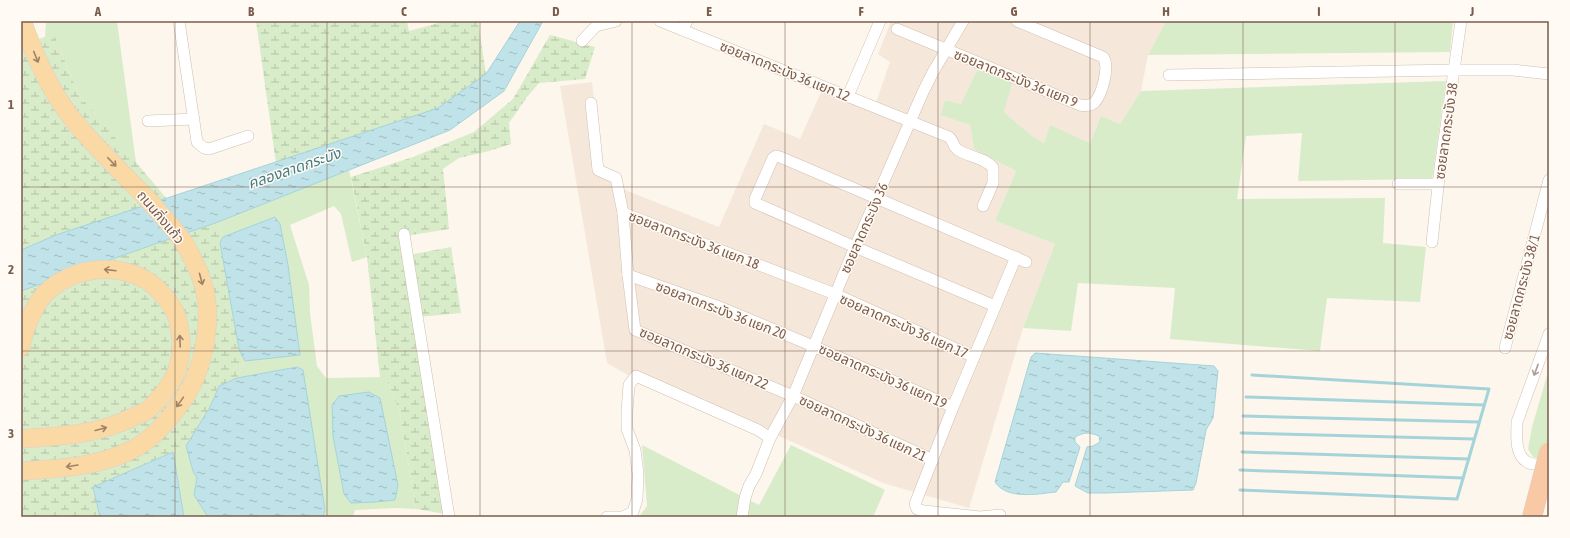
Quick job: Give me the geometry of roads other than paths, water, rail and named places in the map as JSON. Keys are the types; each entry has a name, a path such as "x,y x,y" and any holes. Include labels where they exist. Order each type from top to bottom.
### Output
{"highway":[{"path":"1532,517 1549,452"}],"main road":[{"name":"ถนนกิ่งแก้ว","path":"21,472 51,469 110,458 142,444 165,423 183,399 195,378 204,347 207,321 206,297 198,269 185,244 168,221 79,128 59,100 40,67 24,24"},
{"path":"21,347 23,337 33,311 49,289 74,274 100,268 127,272 147,280 165,297 176,314 180,334 181,355 176,376 164,394 148,410 126,421 102,430 21,439"}],"street":[{"path":"179,21 197,142 204,148 209,149 248,136"},
{"path":"582,41 596,26 616,21"},
{"name":"ซอยลาดกระบัง 36 แยก 12","path":"660,21 684,26 910,122 949,137 952,139 957,150 991,165 994,173 993,183 983,206"},
{"path":"848,96 880,21"},
{"name":"ซอยลาดกระบัง 36","path":"742,517 745,498 770,438 793,396 876,198 933,72 963,21"},
{"name":"ซอยลาดกระบัง 36 แยก 9","path":"946,49 1080,105 1086,106 1095,102 1101,90 1107,65 1103,57 1017,21"},
{"name":"ซอยลาดกระบัง 38","path":"1432,242 1438,184 1461,21"},
{"path":"897,29 946,49"},
{"path":"1169,75 1454,70 1513,70 1549,74"},
{"name":"ซอยลาดกระบัง 36 แยก 18","path":"591,103 598,170 616,178 622,213 835,294"},
{"path":"148,120 194,119"},
{"path":"995,306 755,203 755,199 773,158 776,156 1021,260 995,306 915,504 917,509 924,511 980,517 1000,515"},
{"name":"ซอยลาดกระบัง 38/1","path":"1505,348 1549,180"},
{"path":"1398,184 1438,184"},
{"name":"ซอยลาดกระบัง 36 แยก 22","path":"622,213 635,330 793,396"},
{"path":"404,234 449,517"},
{"name":"ซอยลาดกระบัง 36 แยก 20","path":"628,275 722,308 813,346"},
{"name":"ซอยลาดกระบัง 36 แยก 17","path":"835,294 974,357"},
{"path":"1549,334 1517,422 1517,436 1520,455 1527,462 1549,467"},
{"name":"ซอยลาดกระบัง 36 แยก 19","path":"813,346 953,407"},
{"path":"607,517 623,517 633,512 637,499 638,474 635,450 627,429 629,385 636,376 758,430 770,438"},
{"name":"ซอยลาดกระบัง 36 แยก 21","path":"793,396 933,460"}],"water":[{"name":"คลองลาดกระบัง","path":"520,21 543,21 504,91 450,130 218,222 21,291 21,250 56,235 438,108 486,74"},
{"path":"275,217 280,224 288,265 300,355 245,361 239,349 220,243 223,237"},
{"path":"1035,353 1214,366 1218,371 1213,418 1206,430 1196,483 1193,490 1088,493 1075,486 1087,447 1093,446 1100,442 1099,436 1087,433 1075,437 1075,442 1080,447 1069,482 1063,482 1056,492 1040,494 1015,494 1000,488 995,482 1031,357"},
{"path":"297,367 303,370 325,510 323,517 208,517 194,495 197,478 193,471 186,446 210,407 219,386 237,378"},
{"path":"369,392 380,398 398,485 395,500 351,503 344,494 333,436 332,405 339,396"},
{"path":"173,452 184,517 100,517 93,487"}],"waterway":[{"path":"1240,490 1457,499 1489,389 1252,375"},
{"path":"1246,397 1484,405"},
{"path":"1243,416 1479,422"},
{"path":"1241,433 1474,439"},
{"path":"1242,452 1469,459"},
{"path":"1240,470 1463,478"}]}
